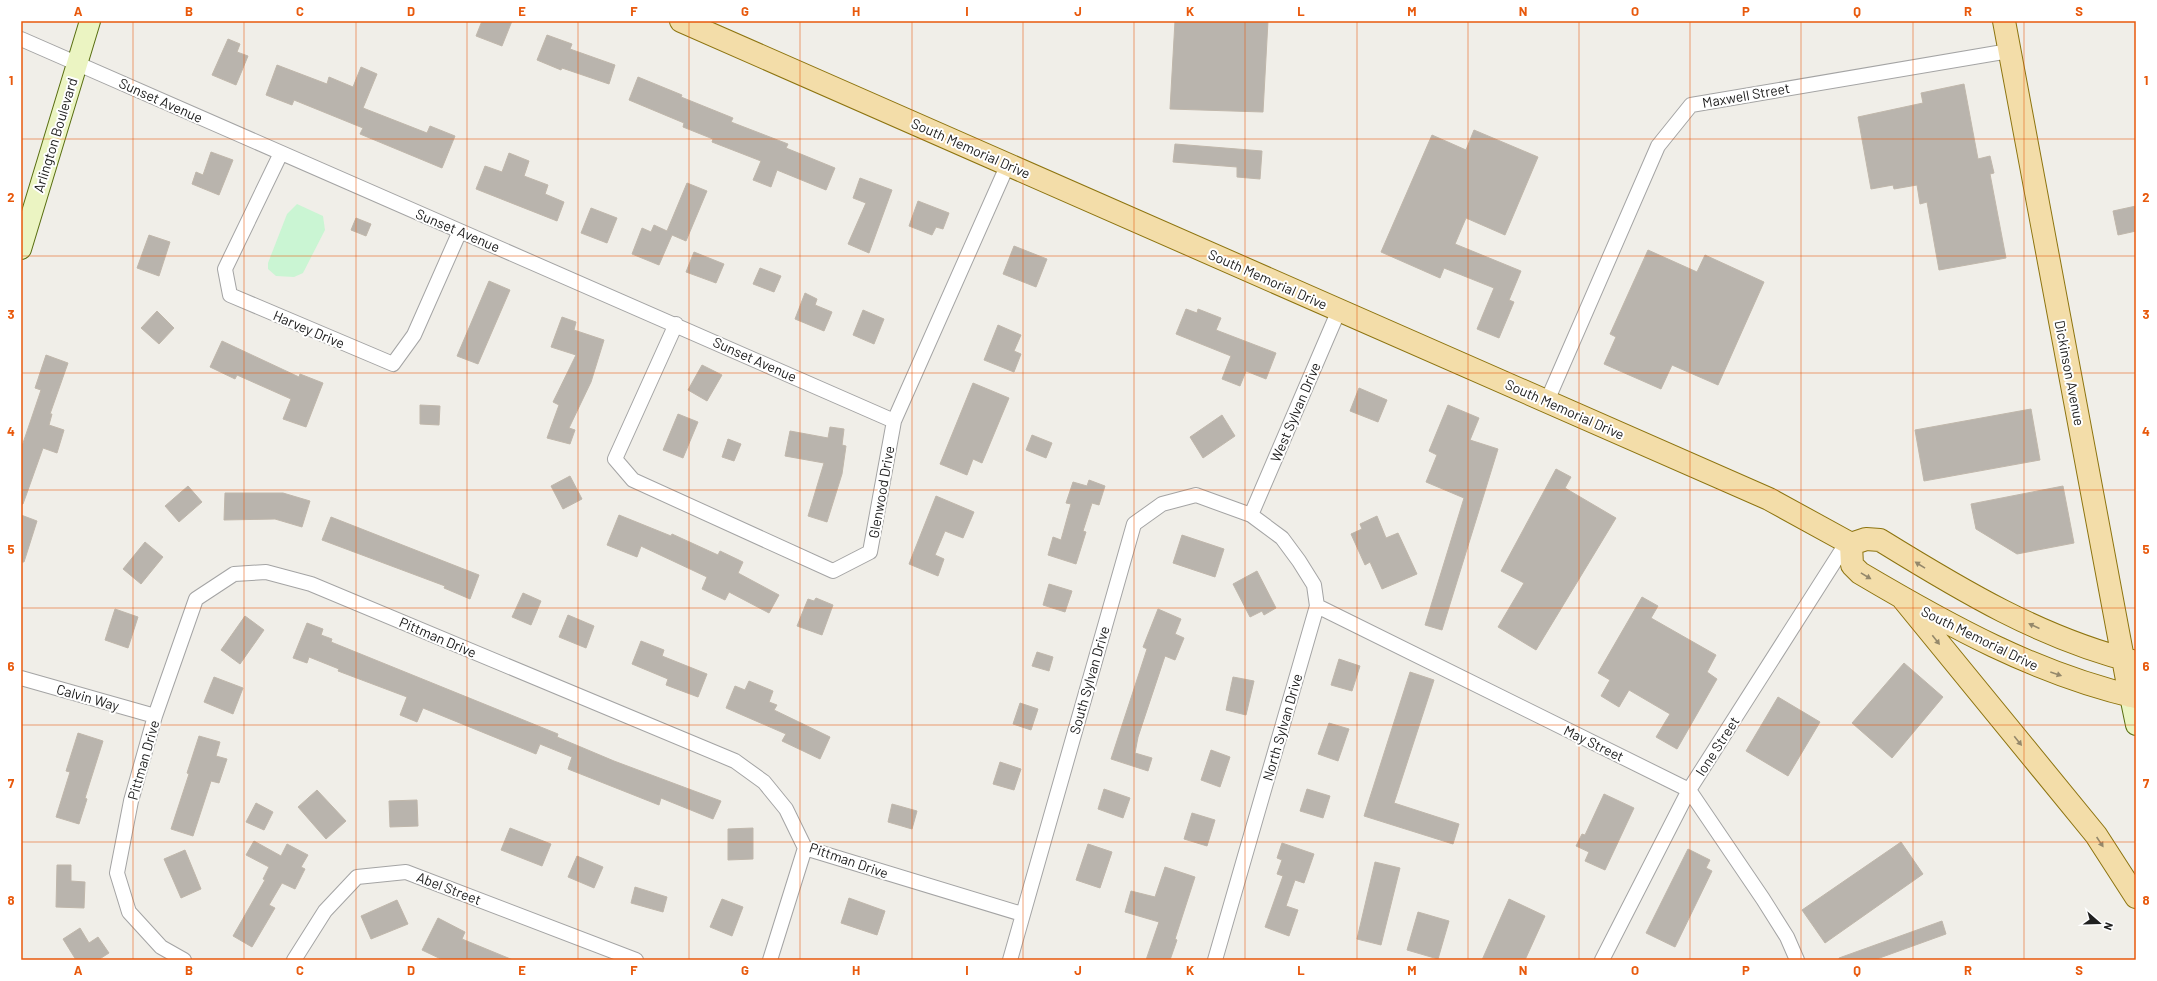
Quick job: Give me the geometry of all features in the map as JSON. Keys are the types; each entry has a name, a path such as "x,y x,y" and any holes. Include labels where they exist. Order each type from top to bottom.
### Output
{"main road":[{"name":"Arlington Boulevard","path":"21,249 27,207 90,21"},
{"name":"South Memorial Drive","path":"681,21 1770,499 1849,543 1852,565 1860,573 1939,620 2026,662 2059,675 2133,697"},
{"name":"Dickinson Avenue","path":"2004,21 2130,660 2136,725"},
{"path":"1849,543 1866,539 1880,540 1957,587 2017,619 2086,647 2130,660"},
{"path":"1903,599 2096,835 2125,878 2136,898"}],"street":[{"name":"Sunset Avenue","path":"21,39 676,324 894,421"},
{"name":"Maxwell Street","path":"1547,401 1658,146 1691,104 2009,51"},
{"name":"Harvey Drive","path":"281,153 225,269 230,295 393,364 414,335 460,231"},
{"name":"Glenwood Drive","path":"676,324 615,459 633,480 833,571 870,552 894,421 1008,164"},
{"name":"West Sylvan Drive","path":"1251,515 1339,310"},
{"name":"South Sylvan Drive","path":"1010,960 1134,524 1162,504 1196,495 1251,515"},
{"name":"North Sylvan Drive","path":"1215,960 1317,606 1314,585 1295,555 1282,538 1251,515"},
{"name":"Ione Street","path":"1602,960 1689,790 1849,543"},
{"name":"Pittman Drive","path":"184,960 161,947 129,912 117,874 130,801 155,716 196,599 234,574 266,572 311,584 736,761 764,782 786,809 805,848 1022,914"},
{"name":"May Street","path":"1317,606 1689,790 1744,869 1787,937 1797,960"},
{"name":"Calvin Way","path":"21,678 155,716"},
{"path":"770,960 805,848"},
{"name":"Abel Street","path":"294,960 325,911 357,877 406,872 636,960"}],"green space":[{"path":"297,204 323,216 325,230 303,273 294,277 276,276 268,269 268,263 287,214"}],"building":[{"path":"482,21 512,21 502,46 476,36"},
{"path":"1175,21 1268,21 1263,112 1170,109"},
{"path":"547,35 572,44 570,49 615,65 609,84 562,68 561,70 537,60"},
{"path":"228,39 240,44 237,52 248,56 236,85 212,75"},
{"path":"277,65 327,84 329,77 353,87 361,67 377,74 363,108 427,133 430,126 455,136 442,168 360,134 363,128 294,100 292,105 266,95"},
{"path":"638,77 682,95 681,97 733,118 731,122 788,144 786,148 835,168 826,190 777,170 771,187 753,180 761,161 712,142 713,139 683,127 684,123 629,100"},
{"path":"1964,84 1978,159 1990,156 1994,173 1990,174 2006,258 1939,270 1927,202 1920,204 1917,185 1894,189 1893,185 1871,189 1858,117 1923,103 1921,93"},
{"path":"1474,130 1538,157 1505,235 1466,218 1455,244 1521,271 1509,300 1514,302 1499,338 1477,329 1494,288 1444,268 1440,278 1381,252 1432,135 1466,150"},
{"path":"1175,144 1262,151 1260,179 1237,177 1237,167 1173,162"},
{"path":"211,152 233,160 219,195 192,184 196,172 203,175"},
{"path":"509,153 529,161 524,176 548,185 545,194 564,202 557,221 476,189 485,166 502,172"},
{"path":"860,178 892,190 869,253 848,244 866,203 853,198"},
{"path":"687,183 707,191 686,241 672,235 659,265 632,254 642,228 651,232 654,225 667,231"},
{"path":"918,201 949,213 943,229 936,227 932,235 909,226"},
{"path":"2136,206 2136,231 2118,235 2113,211"},
{"path":"591,208 617,218 607,243 581,233"},
{"path":"356,218 371,224 366,236 351,230"},
{"path":"149,235 170,242 159,276 137,268"},
{"path":"1014,246 1047,259 1036,287 1003,274"},
{"path":"1648,250 1697,272 1705,255 1764,282 1718,385 1672,365 1661,389 1604,364 1616,337 1610,334"},
{"path":"694,252 724,264 716,283 686,272"},
{"path":"760,268 781,276 774,292 753,284"},
{"path":"489,281 510,290 478,364 457,356"},
{"path":"805,293 817,299 815,305 832,312 824,331 795,319"},
{"path":"1186,309 1197,313 1198,309 1221,318 1216,330 1276,353 1266,379 1246,371 1240,386 1222,379 1231,356 1176,334"},
{"path":"863,310 884,319 874,344 853,335"},
{"path":"157,311 174,328 159,344 141,328"},
{"path":"562,317 576,322 574,330 604,340 591,382 569,428 575,430 570,444 547,438 559,405 553,402 576,355 551,347"},
{"path":"998,325 1021,335 1014,351 1021,354 1014,372 984,360"},
{"path":"222,341 299,377 300,374 323,383 306,427 283,419 291,399 237,375 235,379 210,367"},
{"path":"46,355 68,363 50,414 52,414 49,425 64,430 57,453 43,448 23,504 21,504 21,449 41,390 35,388"},
{"path":"702,365 722,375 707,401 688,390"},
{"path":"973,383 1009,398 982,463 973,459 967,475 940,464"},
{"path":"1359,388 1387,400 1378,422 1350,411"},
{"path":"420,405 440,406 439,425 420,424"},
{"path":"1448,405 1479,418 1470,440 1498,449 1442,630 1425,625 1464,498 1426,482 1437,455 1429,451"},
{"path":"2031,409 2040,460 1924,481 1915,430"},
{"path":"678,414 698,422 683,458 663,450"},
{"path":"1222,415 1235,436 1203,458 1190,437"},
{"path":"830,427 844,429 842,445 846,446 842,474 827,522 808,516 824,463 785,456 790,431 828,438"},
{"path":"1032,435 1052,443 1046,458 1026,450"},
{"path":"728,439 741,444 734,461 722,457"},
{"path":"1556,469 1571,477 1565,488 1616,518 1536,650 1498,627 1524,583 1501,571"},
{"path":"570,476 582,499 563,509 551,486"},
{"path":"1089,480 1105,486 1099,505 1092,503 1083,531 1086,532 1076,564 1048,555 1053,537 1061,540 1071,504 1066,503 1073,482 1087,486"},
{"path":"188,486 202,502 179,522 165,506"},
{"path":"2063,486 2074,543 2017,554 1976,529 1971,504"},
{"path":"225,493 283,493 310,501 302,527 275,519 224,520"},
{"path":"936,496 974,512 963,538 945,531 935,555 944,559 938,576 909,564"},
{"path":"21,515 37,521 24,562 21,562"},
{"path":"619,515 671,536 672,534 718,555 720,551 743,562 738,573 779,595 769,613 729,592 725,600 702,589 707,577 641,546 637,557 607,545"},
{"path":"1377,516 1386,538 1398,533 1417,574 1382,589 1370,562 1365,565 1351,534 1362,529 1360,524"},
{"path":"331,517 479,575 470,599 444,588 445,586 322,540"},
{"path":"1182,535 1224,549 1215,577 1173,563"},
{"path":"145,542 163,557 141,584 123,569"},
{"path":"1257,571 1276,608 1264,615 1262,611 1250,617 1233,584"},
{"path":"1049,584 1072,591 1065,612 1043,605"},
{"path":"523,593 541,601 531,625 512,617"},
{"path":"1642,597 1658,606 1651,618 1716,655 1707,672 1717,679 1677,749 1656,737 1670,714 1629,690 1619,707 1601,696 1610,680 1598,673"},
{"path":"816,598 833,605 822,635 797,626 808,599 814,601"},
{"path":"115,609 138,617 128,648 105,640"},
{"path":"1158,609 1181,619 1175,634 1184,638 1175,660 1165,656 1138,737 1135,753 1152,758 1148,771 1111,759 1147,649 1143,647"},
{"path":"568,615 594,626 586,648 559,637"},
{"path":"245,616 264,630 240,664 221,650"},
{"path":"307,623 323,629 321,635 332,639 331,642 558,734 557,737 614,761 721,801 713,819 661,798 659,805 568,769 572,757 540,744 536,754 423,708 417,722 400,715 407,697 338,671 339,669 309,657 307,663 293,658"},
{"path":"641,641 664,650 662,656 707,674 698,697 666,685 668,679 632,664"},
{"path":"1037,652 1053,657 1049,671 1032,666"},
{"path":"1339,659 1360,666 1352,691 1331,685"},
{"path":"1904,663 1943,697 1892,758 1852,723"},
{"path":"1410,672 1434,680 1394,803 1459,824 1453,844 1364,816"},
{"path":"214,677 243,688 233,714 204,702"},
{"path":"1233,677 1254,681 1246,715 1226,710"},
{"path":"749,681 773,691 769,702 777,705 774,710 830,737 820,759 782,741 786,734 726,708 735,686 745,690"},
{"path":"1778,697 1820,722 1788,776 1746,751"},
{"path":"1020,703 1038,709 1031,730 1013,724"},
{"path":"1329,723 1349,729 1338,761 1318,754"},
{"path":"78,733 103,741 85,798 87,799 79,824 56,817 70,772 66,771"},
{"path":"199,736 220,742 216,756 227,759 219,783 211,781 193,836 171,829 189,774 187,773"},
{"path":"1211,750 1230,757 1220,787 1201,780"},
{"path":"1000,762 1021,769 1014,790 993,784"},
{"path":"1104,789 1130,798 1123,818 1098,809"},
{"path":"1307,789 1330,796 1323,818 1300,811"},
{"path":"317,790 346,821 326,839 298,807"},
{"path":"1604,794 1634,808 1605,870 1585,861 1589,852 1576,846 1582,834 1585,835"},
{"path":"417,800 418,826 390,827 389,801"},
{"path":"256,803 273,812 264,830 246,822"},
{"path":"892,804 917,811 912,829 888,822"},
{"path":"1192,813 1215,820 1207,846 1184,839"},
{"path":"510,828 551,844 542,866 501,850"},
{"path":"753,828 753,859 728,860 728,829"},
{"path":"254,841 281,856 287,844 308,855 301,867 305,869 295,889 282,883 269,905 275,908 252,947 233,936 265,880 263,879 269,867 246,855"},
{"path":"1901,842 1923,874 1825,943 1802,910"},
{"path":"1282,843 1314,854 1304,883 1295,880 1286,906 1298,910 1289,936 1265,927 1283,876 1277,874 1282,860 1277,858"},
{"path":"1088,844 1112,852 1100,888 1076,880"},
{"path":"1688,849 1710,860 1706,868 1712,871 1675,947 1646,933"},
{"path":"185,850 201,889 181,898 164,859"},
{"path":"577,856 603,867 594,888 568,877"},
{"path":"1375,862 1400,868 1381,945 1357,939"},
{"path":"57,865 71,865 71,881 85,882 84,908 56,907"},
{"path":"1165,867 1195,877 1175,939 1177,940 1170,960 1146,960 1159,922 1125,912 1131,891 1155,897"},
{"path":"635,887 667,897 663,912 631,903"},
{"path":"849,898 885,911 877,935 841,923"},
{"path":"722,899 743,907 732,936 710,927"},
{"path":"1509,899 1545,916 1525,960 1482,960"},
{"path":"397,900 408,924 371,939 361,916"},
{"path":"1418,912 1449,921 1438,959 1407,950"},
{"path":"438,918 465,932 462,939 513,960 443,960 422,950"},
{"path":"1942,921 1946,934 1874,960 1839,960 1839,958"},
{"path":"80,928 89,943 98,937 109,953 98,960 76,960 63,939"}]}
